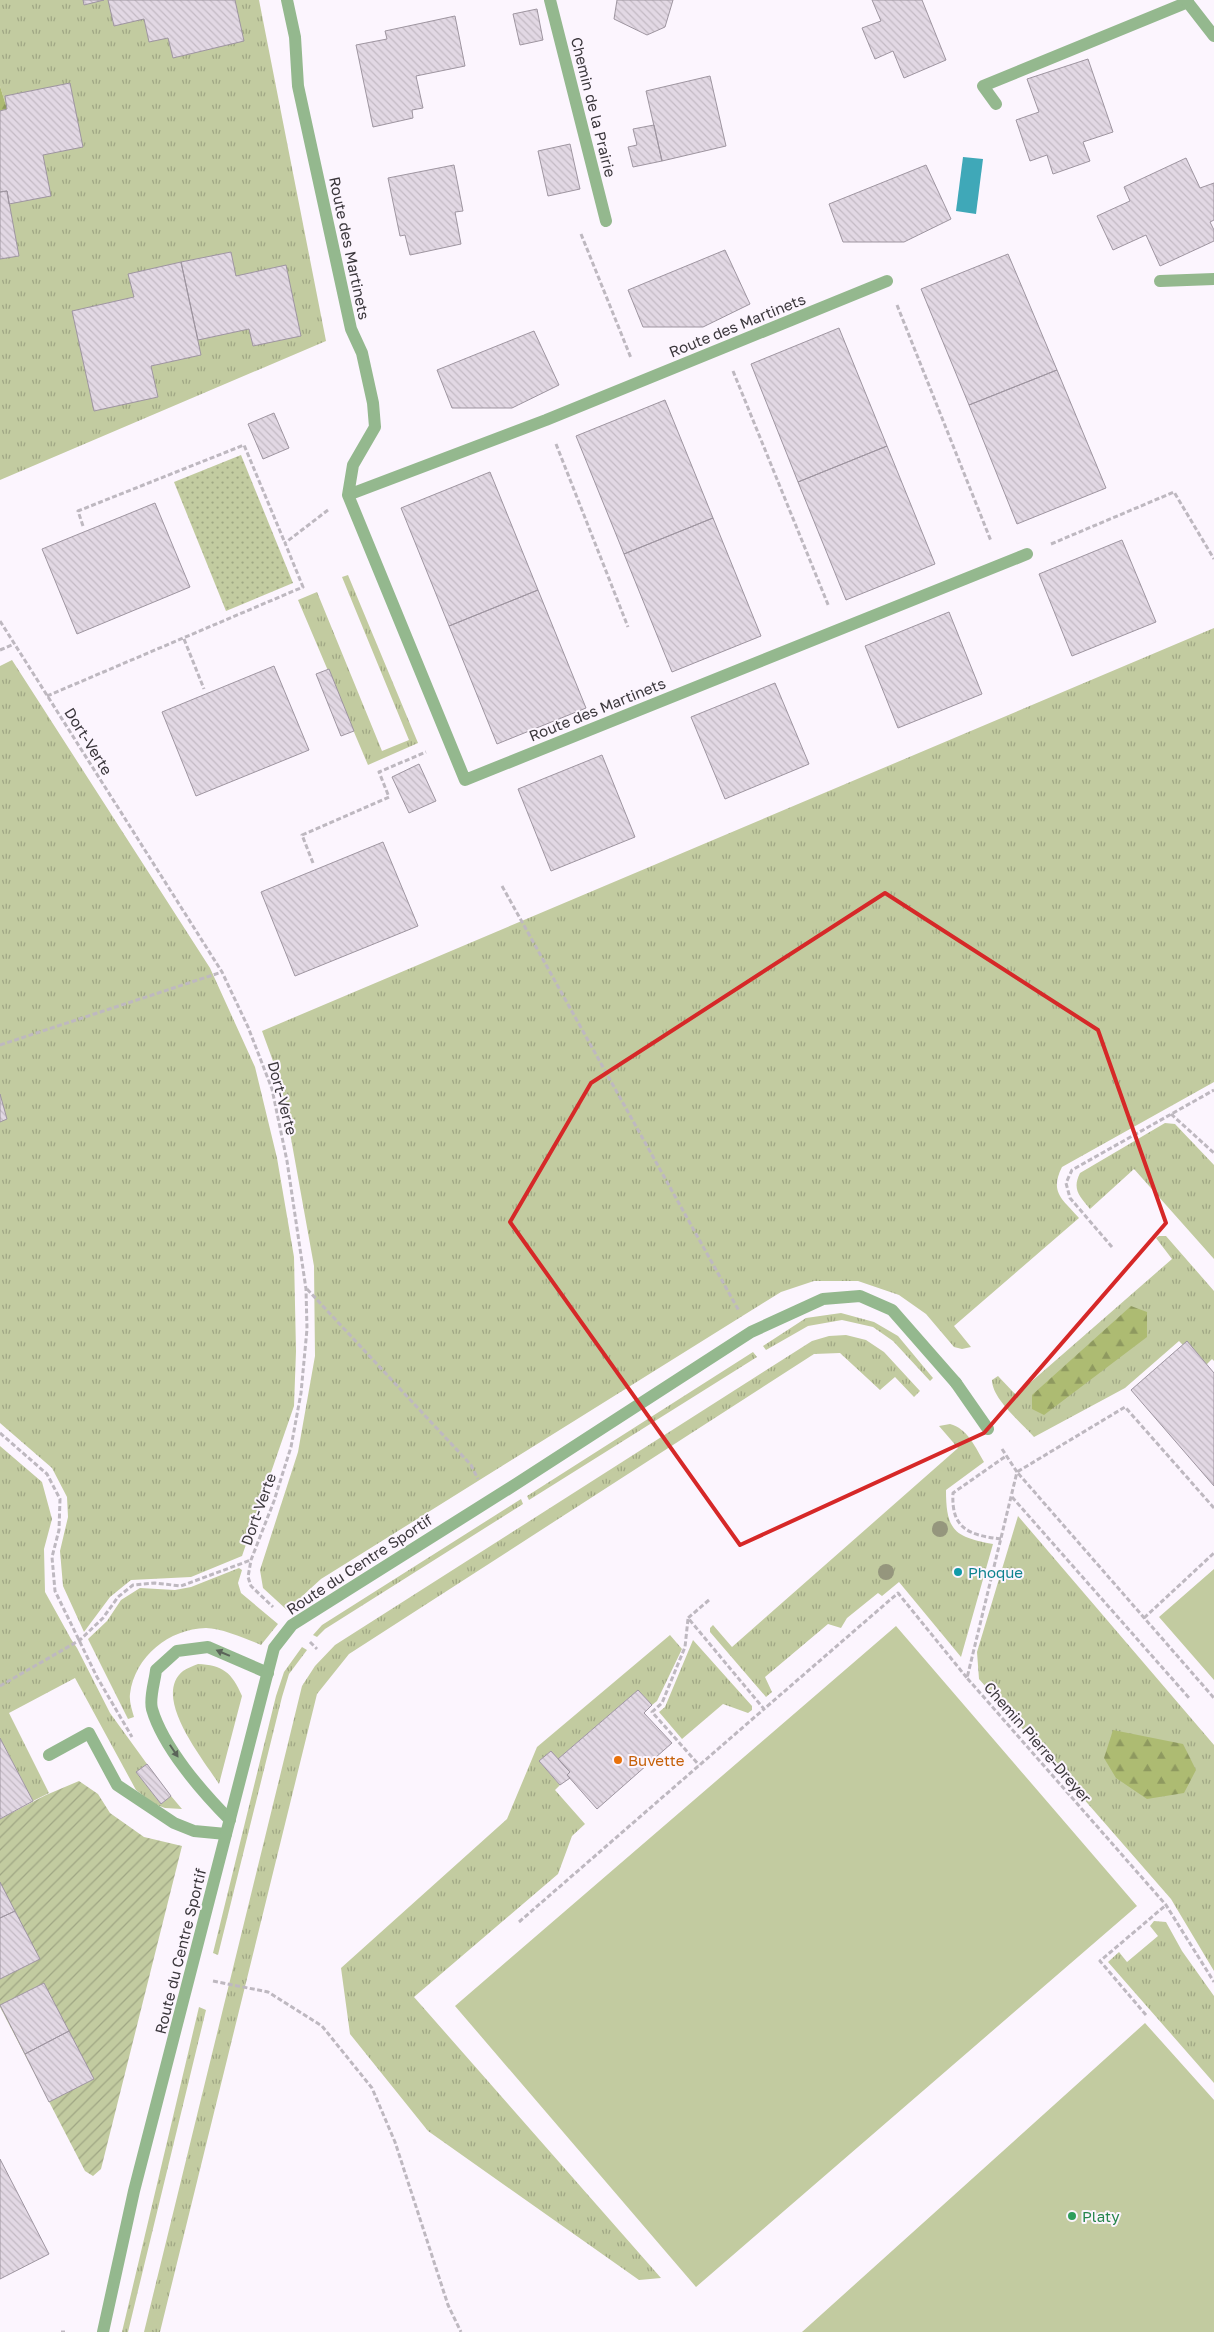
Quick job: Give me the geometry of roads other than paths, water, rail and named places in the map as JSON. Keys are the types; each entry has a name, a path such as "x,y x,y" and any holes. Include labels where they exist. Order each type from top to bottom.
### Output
{"street":[{"name":"Route des Martinets","path":"287,0 295,37 298,86 351,329 362,354 373,403 375,427 353,465 348,495 465,780 1027,554"},
{"name":"Chemin de la Prairie","path":"550,0 606,221"},
{"path":"996,104 983,86 1187,1 1214,36"},
{"path":"1160,281 1214,280"},
{"name":"Route des Martinets","path":"348,495 546,420 887,281"},
{"name":"Route du Centre Sportif","path":"103,2332 134,2191 191,1976 274,1648 292,1624 488,1502 751,1332 823,1299 860,1296 892,1310 956,1383 988,1429"},
{"path":"230,1820 203,1794 165,1738 151,1707 156,1670 177,1651 208,1647 268,1673"},
{"path":"49,1755 89,1733 117,1785 174,1823 194,1831 226,1834"}],"water":[{"path":"963,157 983,159 976,214 956,211"}],"place":[{"name":"Phoque","path":"958,1572"},
{"name":"Buvette","path":"618,1760"},
{"name":"Platy","path":"1072,2216"}]}
